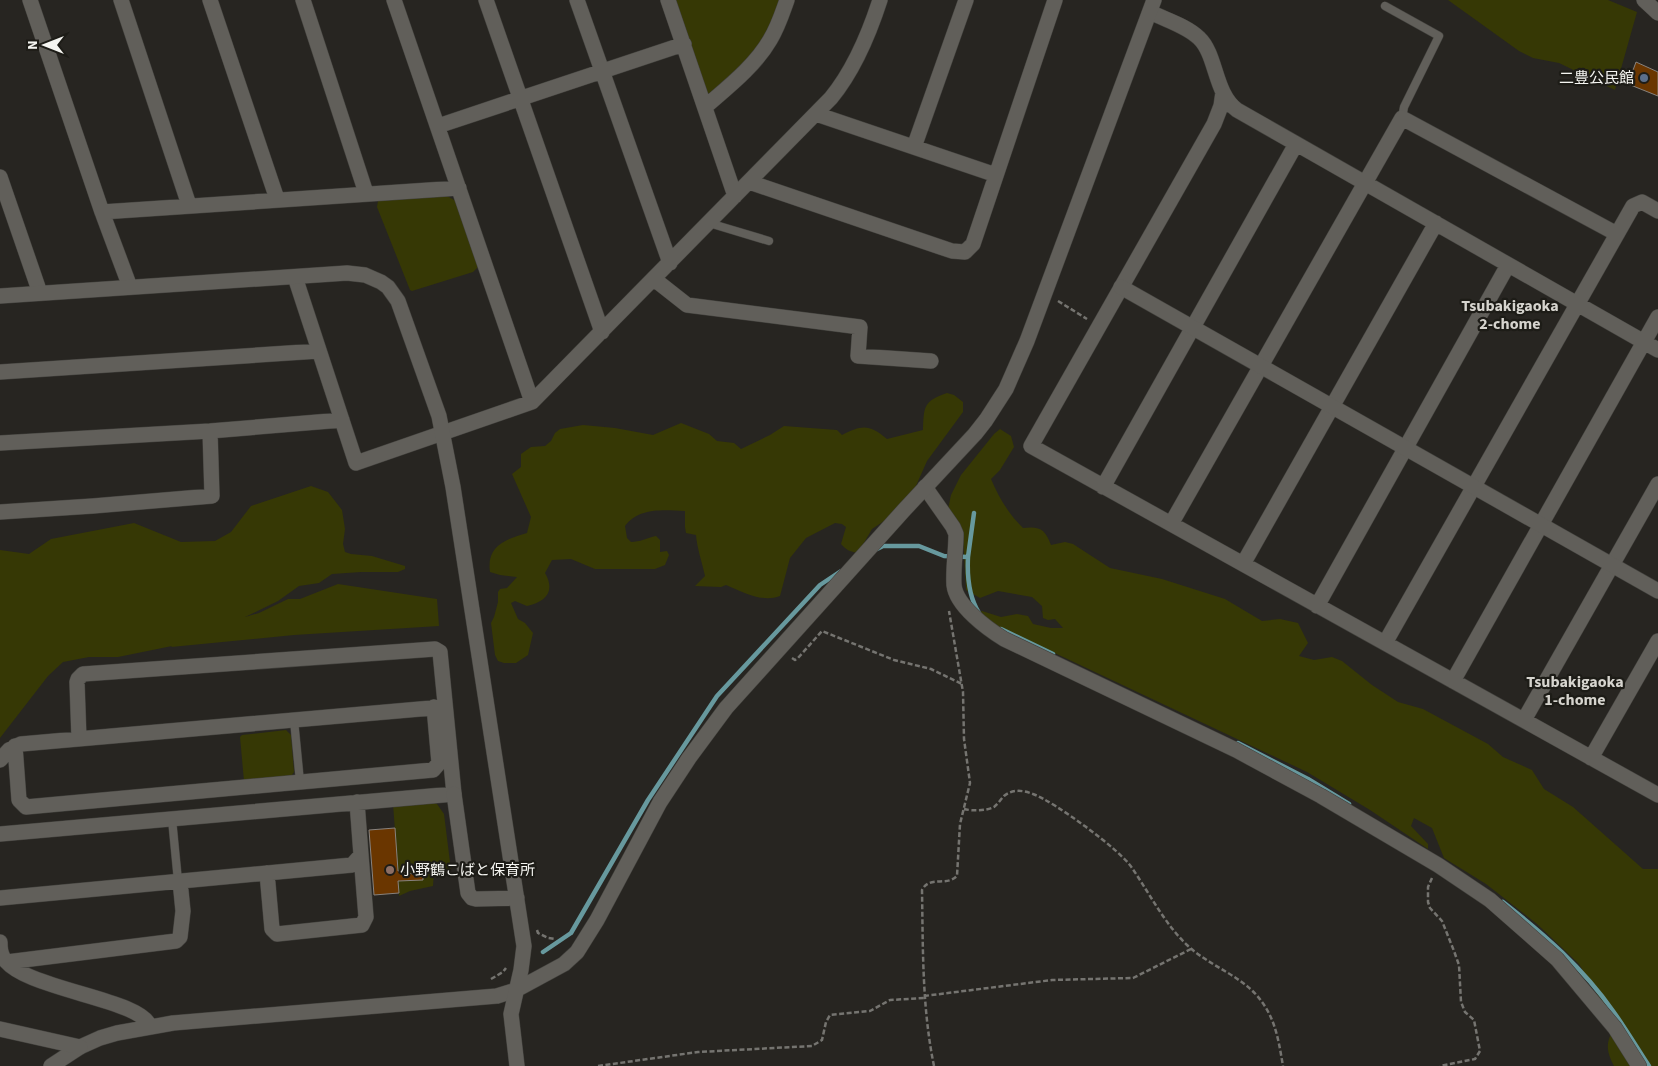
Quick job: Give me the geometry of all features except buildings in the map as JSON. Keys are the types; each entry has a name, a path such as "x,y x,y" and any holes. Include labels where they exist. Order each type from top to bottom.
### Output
{"street":[{"path":"30,0 102,212 130,287"},
{"path":"121,0 189,205"},
{"path":"210,0 277,199"},
{"path":"303,0 366,193"},
{"path":"394,0 532,402"},
{"path":"486,0 602,332"},
{"path":"578,0 670,263"},
{"path":"668,0 735,196"},
{"path":"705,107 737,79 764,50 774,34 787,0"},
{"path":"295,276 356,463 532,402 835,93 846,76 871,26 880,0"},
{"path":"914,147 966,0"},
{"path":"749,182 952,251 965,252 973,244 1055,0"},
{"path":"1644,0 1658,13"},
{"path":"51,1066 80,1046 117,1033 150,1027 212,1019 497,996 516,990 564,964 577,952 597,920 673,780 711,727 731,702 986,420 1012,377 1027,341 1152,6 1200,39 1222,92 1230,105 1237,110 1658,350"},
{"path":"438,126 684,44"},
{"path":"1222,92 1219,111 1214,124 1031,446 1658,795"},
{"path":"816,114 996,175"},
{"path":"1171,524 1402,118 1617,234"},
{"path":"1103,487 1296,144"},
{"path":"0,176 40,293"},
{"path":"102,212 458,188"},
{"path":"1385,643 1632,206 1642,202 1658,211"},
{"path":"1243,564 1436,224"},
{"path":"1317,606 1508,265"},
{"path":"0,296 357,273 373,278 388,288 398,301 434,401 443,433 517,898 524,946 511,1014 516,1066"},
{"path":"654,279 687,305 860,328 858,356 931,362"},
{"path":"1122,287 1658,591"},
{"path":"1453,681 1658,317"},
{"path":"0,372 320,351"},
{"path":"0,443 210,431 342,420"},
{"path":"0,512 212,496 210,431"},
{"path":"1524,720 1658,484"},
{"path":"926,487 956,534 955,590 978,622 1004,639 1236,750 1321,796 1438,865 1490,900 1557,959 1614,1028 1640,1066"},
{"path":"1591,758 1658,641"},
{"path":"15,746 19,800 26,807 433,770 439,763 440,652 435,649 83,674 77,682 79,739"},
{"path":"439,707 468,893 472,898 476,899 517,898"},
{"path":"0,760 2,756 15,746 21,744 439,707"},
{"path":"0,834 454,794"},
{"path":"267,873 272,929 277,934 362,925 366,917 357,802"},
{"path":"0,898 352,865 361,855"},
{"path":"7,962 176,941 180,937 183,911 179,881"},
{"path":"0,942 2,955 7,962 34,977 132,1010 146,1018 150,1027"},
{"path":"0,1029 80,1046"}],"lane":[{"path":"1385,6 1439,36 1404,107 1402,118"},
{"path":"709,223 769,242"},
{"path":"294,720 300,782"},
{"path":"172,819 179,881"}],"path":[{"path":"1055,298 1093,323"},
{"path":"934,1066 928,1037 925,997 922,890 928,882 949,882 957,876 960,824 970,783 964,739 962,684 949,618 949,609 955,590"},
{"path":"792,658 795,660 798,658 822,631 894,660 931,669 962,684"},
{"path":"964,809 990,808 1008,793 1024,791 1037,795 1055,806 1123,856 1176,934 1204,960 1244,984 1260,998 1276,1029 1283,1066"},
{"path":"1438,865 1428,887 1428,902 1430,908 1442,921 1454,950 1459,965 1463,1010 1474,1020 1480,1051 1476,1059 1440,1066"},
{"path":"598,1066 692,1053 816,1045 822,1040 826,1022 830,1015 870,1011 890,1000 1052,980 1133,978 1191,949"},
{"path":"491,979 503,972 508,965"}],"shaded area":[{"path":"675,0 782,0 758,49 712,95 706,92"},
{"path":"1448,0 1608,0 1637,12 1615,90 1559,63 1533,58 1519,51"},
{"path":"447,196 456,201 478,267 473,272 412,291 377,207 378,201"},
{"path":"947,393 954,395 963,402 963,412 927,461 915,488 887,519 872,529 858,553 845,548 841,544 846,527 835,523 806,538 790,558 780,596 773,598 759,597 726,585 721,587 695,586 705,576 696,535 686,533 685,511 660,510 645,513 637,516 625,526 627,538 634,542 656,536 660,540 660,552 667,551 669,555 665,565 655,569 595,569 571,559 552,560 545,573 549,591 544,599 527,606 515,601 511,603 518,619 525,623 533,633 528,655 516,663 498,661 495,655 491,623 498,602 498,592 500,589 507,588 517,577 490,572 491,555 505,541 527,533 531,517 512,474 521,467 521,454 531,447 545,446 560,429 583,425 615,428 653,435 681,423 709,434 717,441 734,443 741,449 784,426 837,430 842,435 855,429 865,428 875,431 887,439 923,430 926,406 933,399"},
{"path":"1000,429 1011,436 1014,447 1000,470 991,479 1004,505 1023,528 1038,528 1044,532 1051,545 1065,542 1073,544 1110,568 1162,579 1225,599 1262,621 1280,619 1298,623 1308,643 1299,656 1314,660 1332,657 1342,661 1372,685 1398,702 1423,709 1488,744 1503,757 1532,770 1544,789 1573,807 1643,869 1658,869 1658,1066 1614,1066 1609,1055 1608,1045 1616,1025 1579,964 1537,924 1486,884 1444,858 1432,828 1414,818 1411,826 1428,844 1428,849 1370,810 1307,772 985,620 978,613 982,611 1001,617 1017,614 1028,616 1033,624 1051,628 1063,628 1055,619 1048,620 1043,618 1042,606 1032,597 998,591 980,598 966,590 963,536 948,509 951,495 961,475"},
{"path":"311,486 328,492 342,510 345,529 343,544 345,552 372,556 405,566 405,569 398,572 332,574 319,583 299,586 278,601 245,617 259,613 288,599 300,599 338,584 437,599 439,626 294,635 172,646 118,657 89,657 63,662 48,676 0,738 0,550 29,554 51,539 134,523 181,542 215,541 231,532 251,506"},
{"path":"286,730 291,735 294,772 289,779 244,781 240,737 242,735"},
{"path":"430,801 437,804 444,814 451,870 434,871 433,886 410,891 399,896 398,881 402,880 401,871 398,871 393,804"}],"waterway":[{"path":"877,549 883,546 919,546 944,556 968,557 974,513"},
{"path":"968,557 969,586 979,613"},
{"path":"543,952 571,933 648,800 717,696 820,585 841,571"},
{"path":"1001,629 1053,654"},
{"path":"1238,743 1308,779 1349,804"},
{"path":"1503,902 1548,939 1589,980 1618,1018 1649,1066"}],"place":[{"name":"二豊公民館","path":"1644,78"},
{"name":"小野鶴こばと保育所","path":"390,870"}],"district":[{"name":"Tsubakigaoka 2-chome","path":"1510,314"},
{"name":"Tsubakigaoka 1-chome","path":"1575,690"}]}
